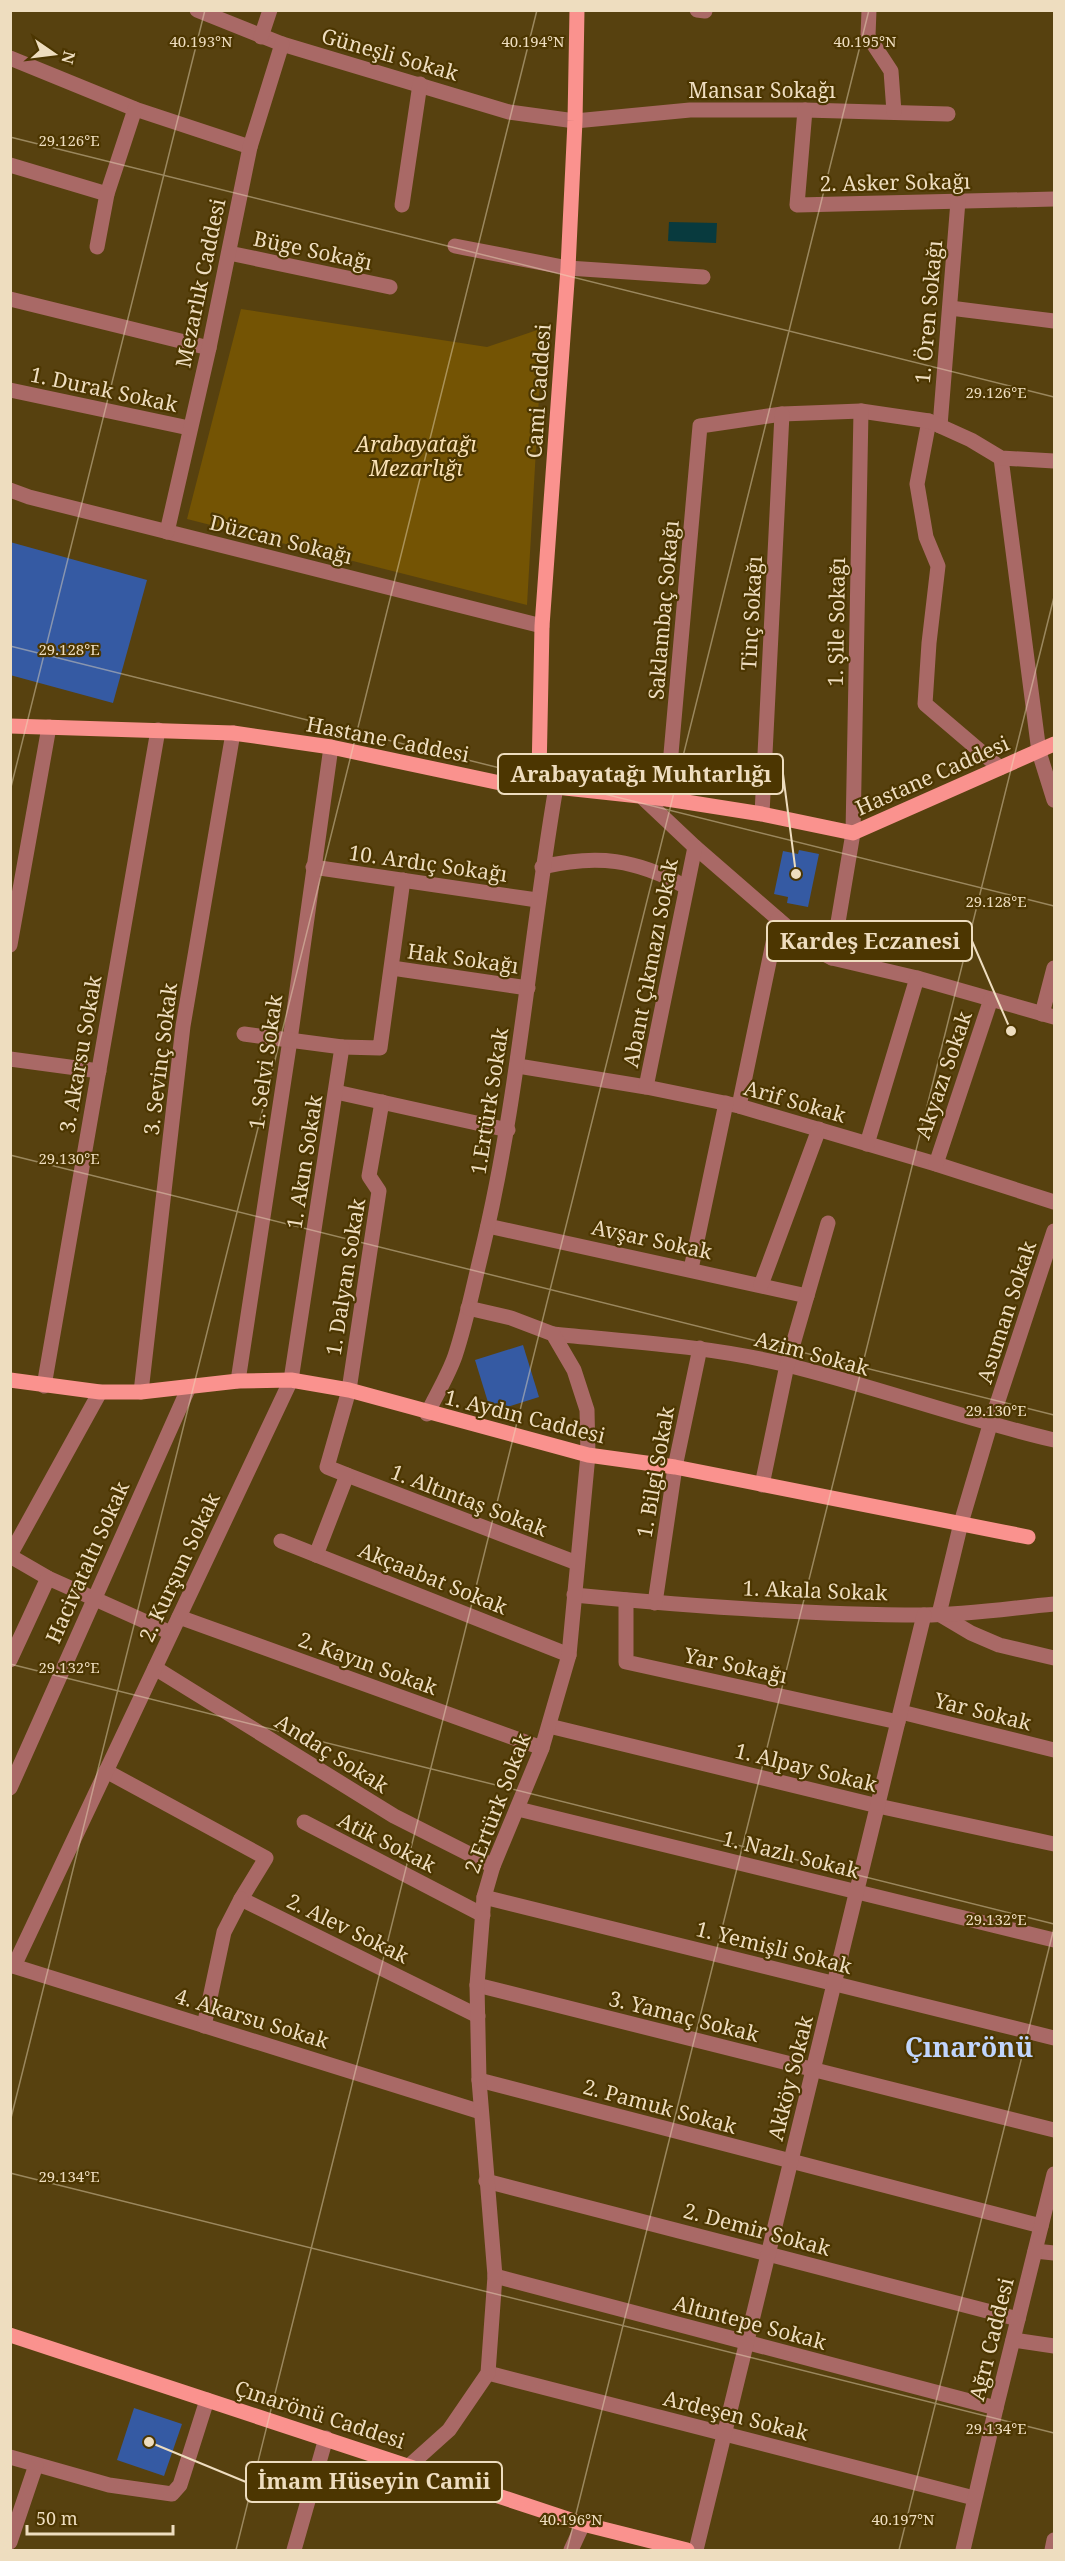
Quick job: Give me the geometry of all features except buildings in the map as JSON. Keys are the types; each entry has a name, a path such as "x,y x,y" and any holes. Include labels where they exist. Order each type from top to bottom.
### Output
{"main road":[{"name":"Cami Caddesi","path":"539,775 542,626 568,268 575,122 576,10"},
{"name":"Hastane Caddesi","path":"10,726 233,734 331,747 506,784 539,775 556,787 667,799 762,814 853,833 1054,744"},
{"name":"1. Aydın Caddesi","path":"10,1380 100,1392 141,1392 238,1382 291,1380 349,1390 427,1414 588,1455 675,1467 1028,1537"},
{"name":"Çınarönü Caddesi","path":"10,2335 410,2465 583,2524 687,2550"}],"street":[{"name":"Güneşli Sokak","path":"197,10 282,44 509,112 575,122"},
{"path":"261,36 270,10"},
{"path":"697,10 705,11"},
{"path":"869,10 868,36 891,71 894,112"},
{"name":"Mezarlık Caddesi","path":"166,532 209,348 250,147 282,44"},
{"path":"10,58 135,109 250,147"},
{"path":"402,205 420,84"},
{"path":"97,247 107,194 135,109"},
{"name":"Mansar Sokağı","path":"575,122 690,110 948,114"},
{"name":"2. Asker Sokağı","path":"805,110 797,205 1054,199"},
{"path":"10,165 107,194"},
{"name":"1. Ören Sokağı","path":"958,201 950,308 934,424 917,484 926,537 938,566 925,704 1000,768"},
{"path":"455,246 568,268 703,277"},
{"name":"Büge Sokağı","path":"229,253 390,287"},
{"path":"10,298 209,348"},
{"path":"950,308 1054,321"},
{"name":"1. Durak Sokak","path":"10,390 189,428"},
{"path":"782,414 861,411 934,424 971,440 1000,458 1054,461"},
{"name":"1. Şile Sokağı","path":"832,958 853,833 861,411"},
{"name":"Saklambaç Sokağı","path":"667,799 700,426 782,414"},
{"name":"Tinç Sokağı","path":"762,814 782,414"},
{"path":"1000,458 1038,752 1054,800"},
{"name":"Düzcan Sokağı","path":"10,490 29,497 542,626"},
{"path":"10,945 49,727"},
{"name":"3. Akarsu Sokak","path":"44,1386 158,730"},
{"name":"3. Sevinç Sokak","path":"141,1392 183,1026 233,734"},
{"name":"1. Selvi Sokak","path":"238,1382 290,1040 331,747"},
{"name":"1.Ertürk Sokak","path":"427,1414 455,1357 488,1226 508,1130 528,988 537,900 556,787"},
{"path":"642,797 695,847 809,946 832,958 917,978 1048,1016 1054,968"},
{"name":"Abant Çıkmazı Sokak","path":"646,1088 695,847"},
{"path":"542,867 576,860 621,861 646,868 686,887"},
{"name":"10. Ardıç Sokağı","path":"313,867 537,900"},
{"path":"244,1034 342,1047 380,1048 403,880"},
{"path":"691,1269 778,919"},
{"name":"Hak Sokağı","path":"392,968 528,988"},
{"path":"867,1144 917,978"},
{"name":"Akyazı Sokak","path":"936,1164 991,999"},
{"name":"1. Akın Sokak","path":"291,1380 342,1047"},
{"path":"10,1059 99,1071"},
{"name":"Arif Sokak","path":"518,1066 733,1105 936,1164 1054,1202"},
{"path":"336,1092 508,1130"},
{"name":"1. Dalyan Sokak","path":"347,1475 327,1467 349,1390 379,1191 369,1176 382,1102"},
{"path":"761,1285 819,1129"},
{"path":"762,1485 787,1365 828,1223"},
{"name":"Avşar Sokak","path":"488,1226 807,1296"},
{"name":"Asuman Sokak","path":"932,1615 990,1425 1048,1277 1054,1231"},
{"path":"468,1308 511,1318 553,1334"},
{"name":"Azim Sokak","path":"553,1334 700,1348 787,1365 990,1425 1054,1440"},
{"name":"2.Ertürk Sokak","path":"488,2373 495,2276 478,2080 477,1985 484,1897 493,1866 542,1748 569,1655 588,1455 587,1410 574,1370 553,1334"},
{"name":"1. Bilgi Sokak","path":"655,1603 675,1467 700,1348"},
{"name":"2. Kurşun Sokak","path":"12,1966 291,1380"},
{"name":"Hacivataltı Sokak","path":"10,1788 189,1387"},
{"path":"100,1392 10,1555 48,1578 171,1633"},
{"path":"316,1554 347,1475"},
{"name":"1. Altıntaş Sokak","path":"347,1475 577,1563"},
{"name":"Akçaabat Sokak","path":"282,1541 569,1655"},
{"path":"10,1659 48,1578"},
{"name":"1. Akala Sokak","path":"574,1595 655,1603 932,1615 1054,1604"},
{"name":"Yar Sokağı","path":"626,1600 626,1662 899,1717"},
{"path":"932,1615 999,1645 1054,1658"},
{"name":"Akköy Sokak","path":"696,2550 899,1717 932,1615"},
{"name":"2. Kayın Sokak","path":"179,1617 542,1748"},
{"name":"Andaç Sokak","path":"155,1668 394,1816 493,1866"},
{"name":"Yar Sokak","path":"899,1717 1054,1750"},
{"name":"1. Alpay Sokak","path":"549,1726 878,1806 1054,1844"},
{"path":"106,1770 266,1858 224,1932 204,2026"},
{"name":"1. Nazlı Sokak","path":"518,1809 1054,1940"},
{"name":"Atik Sokak","path":"304,1822 483,1915"},
{"name":"1. Yemişli Sokak","path":"484,1897 1054,2038"},
{"name":"2. Alev Sokak","path":"241,1899 478,2016"},
{"name":"4. Akarsu Sokak","path":"12,1966 481,2112"},
{"name":"3. Yamaç Sokak","path":"477,1985 1054,2130"},
{"name":"2. Pamuk Sokak","path":"478,2080 1041,2226"},
{"name":"2. Demir Sokak","path":"486,2181 1018,2319"},
{"name":"Ağrı Caddesi","path":"963,2550 1053,2183"},
{"path":"1035,2251 1054,2253"},
{"name":"Altıntepe Sokak","path":"495,2276 996,2408"},
{"path":"1013,2340 1054,2346"},
{"path":"410,2465 449,2430 488,2373"},
{"name":"Ardeşen Sokak","path":"488,2373 974,2498"},
{"path":"10,2457 108,2485 172,2494 180,2485 207,2400"},
{"path":"300,2549 326,2438"},
{"path":"10,2542 36,2465"},
{"path":"571,2550 583,2524"},
{"path":"1052,2550 1054,2540"}],"green space":[{"name":"Arabayatağı Mezarlığı","path":"241,309 487,347 543,328 527,605 187,519"}],"water":[{"path":"669,222 717,223 716,243 668,241"}],"place":[{"name":"Arabayatağı Muhtarlığı","path":"796,874"},
{"name":"Kardeş Eczanesi","path":"1011,1031"},
{"name":"İmam Hüseyin Camii","path":"149,2442"}],"district":[{"name":"Çınarönü","path":"969,2046"}]}
